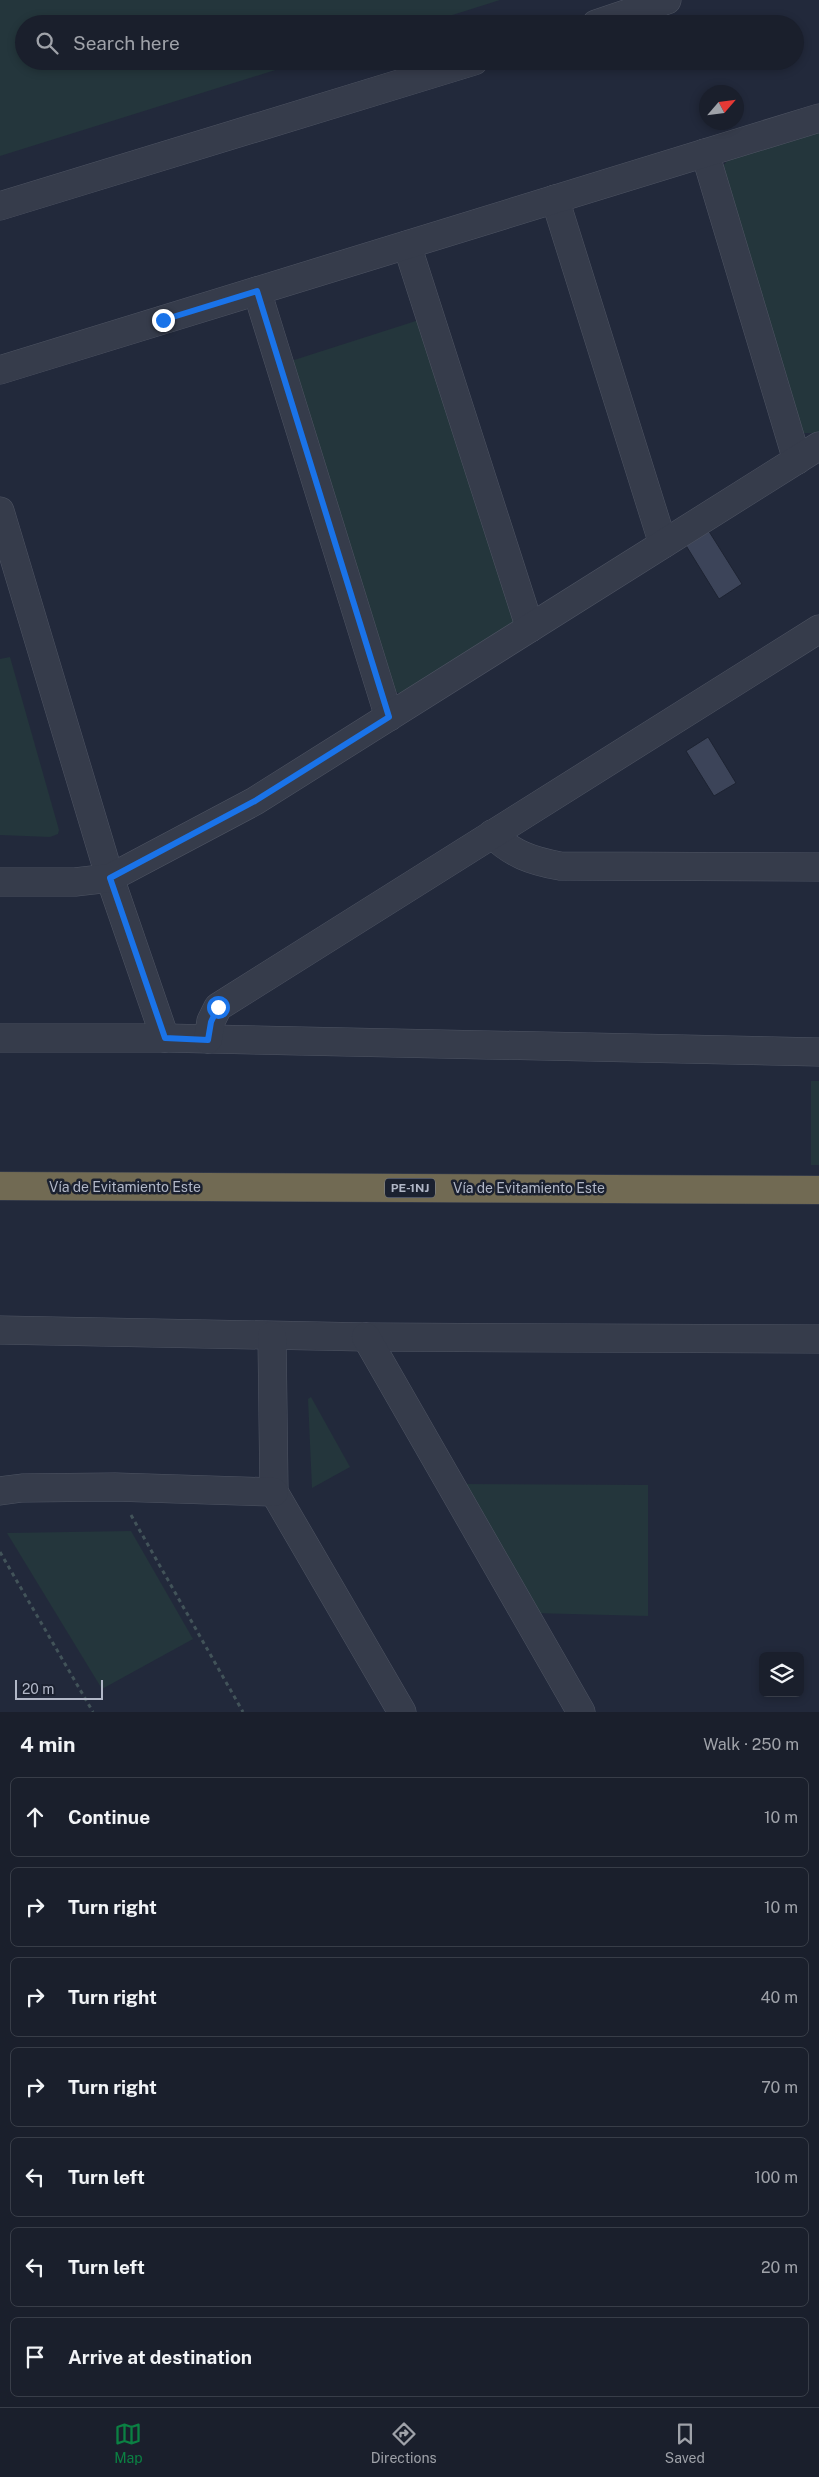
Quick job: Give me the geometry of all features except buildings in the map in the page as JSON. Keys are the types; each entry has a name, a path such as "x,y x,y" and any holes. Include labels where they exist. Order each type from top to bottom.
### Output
{"highway":[{"name":"Vía de Evitamiento Este","path":"0,1186 819,1190"}],"street":[{"path":"623,15 667,0"},
{"path":"0,206 445,70"},
{"path":"0,370 819,118"},
{"path":"0,882 75,882 110,878 255,801 808,453 705,153"},
{"path":"555,199 663,544"},
{"path":"407,245 530,628"},
{"path":"257,291 389,717"},
{"path":"0,511 110,878 165,1038"},
{"path":"208,1040 211,1022 218,1007 819,629"},
{"path":"492,834 505,847 519,856 560,866 819,867"},
{"path":"0,1038 165,1038 819,1052"},
{"path":"0,1330 272,1336 819,1339"},
{"path":"272,1336 274,1492 402,1712"},
{"path":"366,1336 581,1712"},
{"path":"0,1491 22,1488 115,1487 274,1492"}],"path":[{"path":"115,1487 244,1712"},
{"path":"0,1552 93,1712"}],"shaded area":[{"path":"0,0 500,0 452,15 15,15 15,70 275,70 0,156"},
{"path":"819,131 819,433 801,433 721,168 729,159"},
{"path":"422,319 516,622 401,694 388,688 291,361"},
{"path":"10,657 59,830 58,834 50,837 0,835 0,659"},
{"path":"811,1081 819,1081 819,1165 811,1165"},
{"path":"311,1397 350,1467 312,1488 308,1399"},
{"path":"461,1484 648,1485 648,1616 532,1613"},
{"path":"131,1531 193,1639 102,1689 7,1533"}],"route":[{"path":"163,320 257,291 389,717 255,801 110,878 165,1038 208,1040 211,1022 218,1007"}]}
